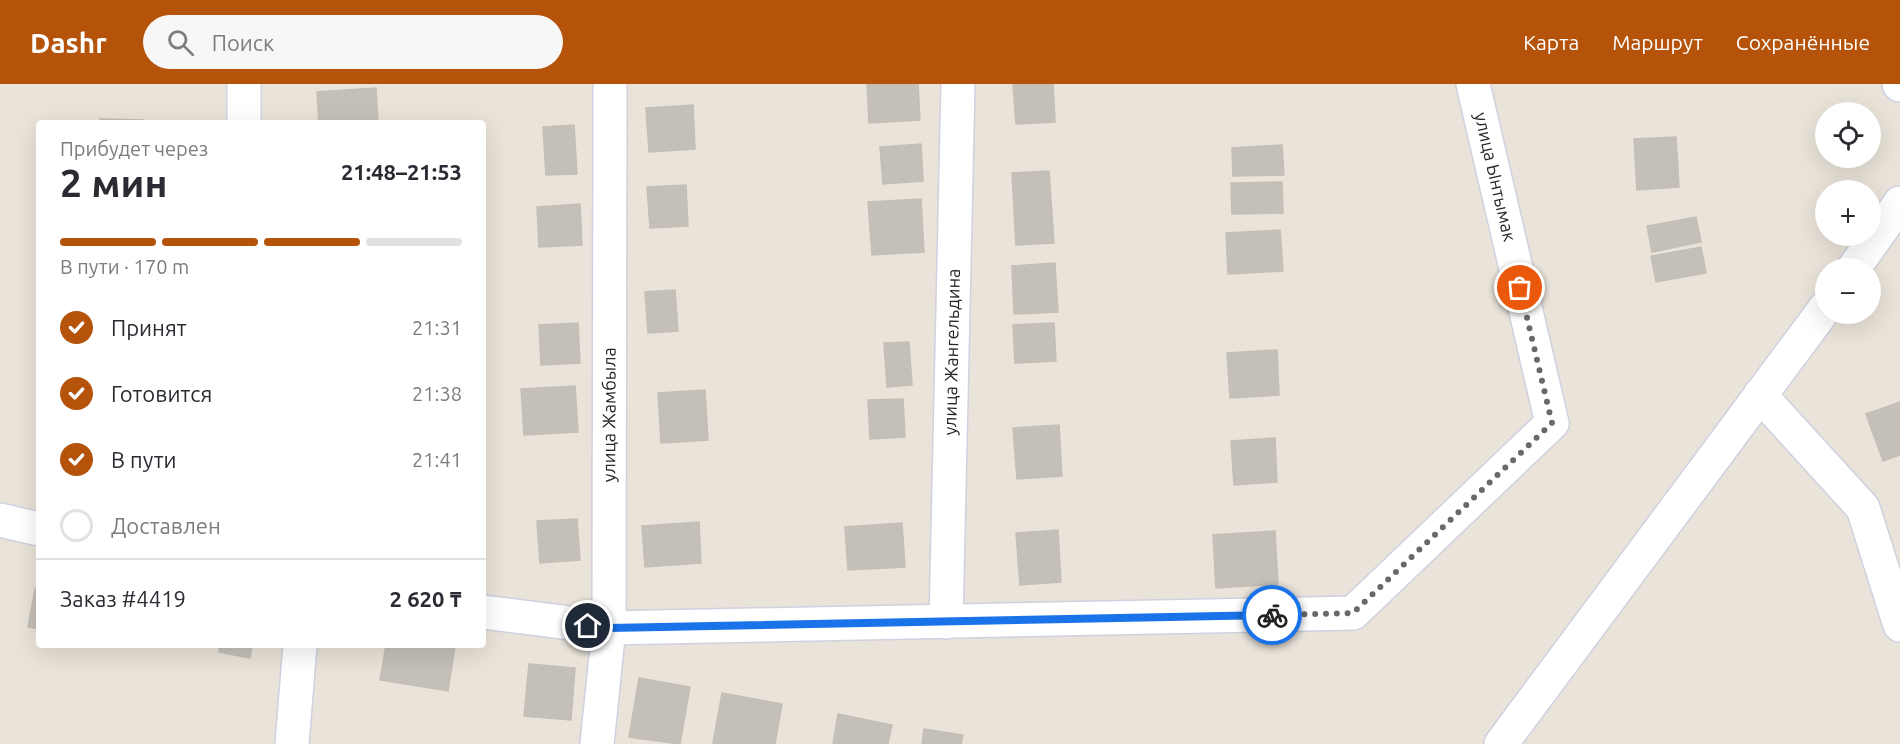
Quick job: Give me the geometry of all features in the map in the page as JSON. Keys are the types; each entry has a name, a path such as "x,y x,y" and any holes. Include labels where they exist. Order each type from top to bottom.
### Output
{"street":[{"path":"244,84 244,120"},
{"name":"улица Жамбыла","path":"597,744 609,628 610,84"},
{"name":"улица Жангельдина","path":"946,622 958,84"},
{"name":"улица Ынтымак","path":"946,622 1353,613 1552,423 1473,84"},
{"path":"1861,258 1900,203"},
{"path":"1501,744 1815,322"},
{"path":"1760,395 1863,508 1900,625"},
{"path":"0,520 36,528"},
{"path":"486,612 609,628 946,622"},
{"path":"292,744 300,648"}],"building":[{"path":"867,84 918,84 920,120 869,123"},
{"path":"1013,84 1053,84 1055,122 1016,124"},
{"path":"376,88 378,120 319,120 317,92"},
{"path":"693,105 695,149 649,152 646,108"},
{"path":"574,125 577,174 546,175 543,127"},
{"path":"1676,137 1679,187 1637,190 1634,139"},
{"path":"921,144 923,181 883,184 880,147"},
{"path":"1282,145 1284,175 1233,176 1232,148"},
{"path":"1049,171 1054,243 1016,245 1012,173"},
{"path":"1282,182 1283,213 1232,214 1231,183"},
{"path":"686,185 688,226 650,228 647,187"},
{"path":"921,199 924,252 872,255 868,202"},
{"path":"580,204 582,245 539,247 537,207"},
{"path":"1696,217 1701,242 1652,252 1647,226"},
{"path":"1280,230 1283,271 1228,274 1226,233"},
{"path":"1701,247 1706,273 1656,282 1651,256"},
{"path":"1055,263 1058,312 1014,314 1012,266"},
{"path":"675,290 678,331 648,333 645,292"},
{"path":"578,323 580,363 541,365 539,325"},
{"path":"1054,323 1056,361 1015,363 1013,325"},
{"path":"909,342 912,385 887,387 884,343"},
{"path":"1277,350 1279,395 1230,398 1227,353"},
{"path":"575,386 578,432 524,435 521,389"},
{"path":"705,390 708,440 661,443 658,393"},
{"path":"903,399 905,437 870,439 868,400"},
{"path":"1900,402 1900,455 1883,461 1866,414"},
{"path":"1059,425 1062,476 1017,479 1013,428"},
{"path":"1275,438 1277,482 1234,485 1231,441"},
{"path":"577,519 580,560 540,563 537,521"},
{"path":"699,522 701,563 645,567 642,526"},
{"path":"902,523 905,567 848,570 845,527"},
{"path":"1058,530 1061,582 1020,585 1016,533"},
{"path":"1275,531 1278,584 1216,588 1213,535"},
{"path":"35,589 36,628 28,627"},
{"path":"220,648 252,648 250,658 219,652"},
{"path":"385,648 455,648 448,691 380,680"},
{"path":"529,664 575,668 571,720 524,716"},
{"path":"639,678 690,687 680,744 629,737"},
{"path":"722,693 782,704 775,744 713,743"},
{"path":"838,714 892,725 888,744 833,744"},
{"path":"924,729 963,735 961,744 922,744"}],"way so far":[{"path":"1272,615 1353,613 1552,423 1520,288"}],"route":[{"path":"588,626 609,628 1272,615"}]}
